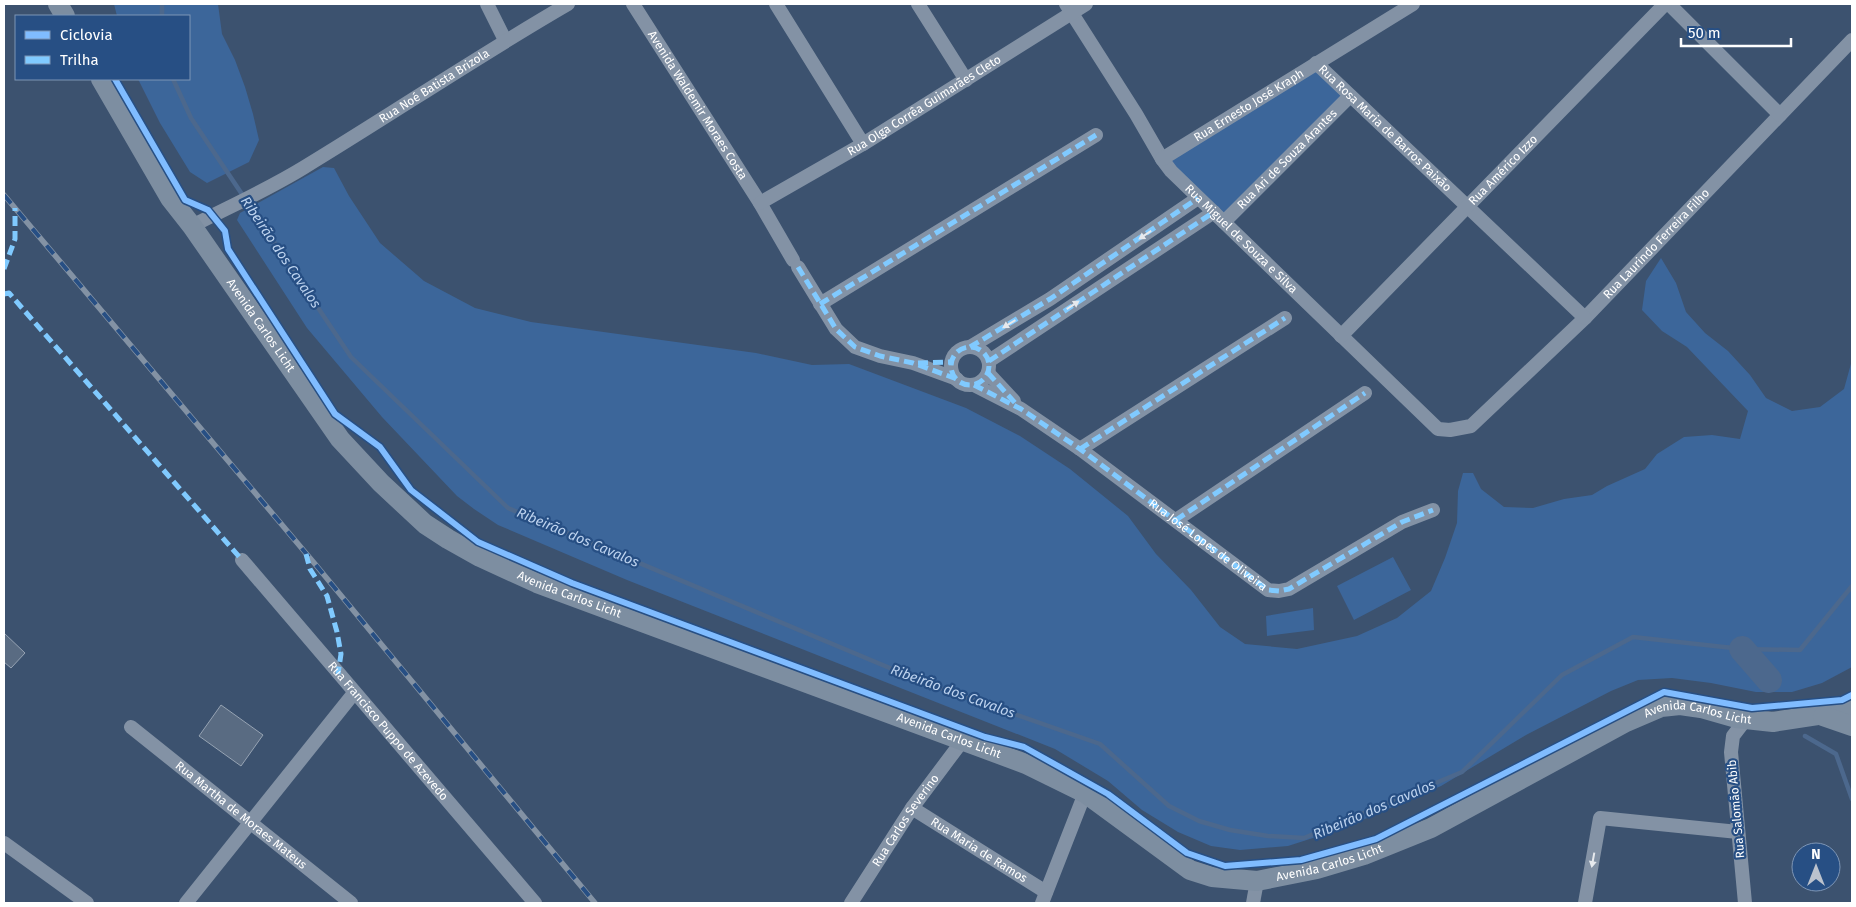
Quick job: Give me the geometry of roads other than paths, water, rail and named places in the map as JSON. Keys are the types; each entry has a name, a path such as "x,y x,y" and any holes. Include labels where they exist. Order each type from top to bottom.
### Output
{"main road":[{"path":"58,4 64,15"},
{"name":"Avenida Carlos Licht","path":"102,80 170,198 192,226 340,439 381,483 425,524 480,557 537,583 1026,764 1085,794 1190,870 1212,877 1256,881 1317,868 1364,855 1431,828 1618,726 1661,707 1680,705 1736,718 1773,722 1844,711 1852,707"},
{"name":"Avenida Carlos Licht","path":"1816,715 1833,718 1852,726"}],"street":[{"path":"487,4 505,40"},
{"name":"Rua Noé Batista Brizola","path":"192,226 225,211 301,169 505,40 568,4"},
{"path":"776,4 863,144"},
{"path":"918,4 966,80"},
{"name":"Rua Olga Corrêa Guimarães Cleto","path":"760,203 863,144 966,80 1069,8 1086,4"},
{"name":"Rua Ernesto José Kraph","path":"1162,159 1413,4"},
{"path":"1667,4 1780,115"},
{"name":"Rua Américo Izzo","path":"1341,336 1667,4"},
{"name":"Avenida Waldemir Moraes Costa","path":"637,5 760,203 820,304"},
{"name":"Rua Miguel de Souza e Silva","path":"1069,8 1162,159 1198,198 1438,429 1450,430"},
{"name":"Rua Laurindo Ferreira Filho","path":"1450,430 1471,426 1585,318 1852,40"},
{"name":"Rua Rosa Maria de Barros Paixão","path":"1316,63 1585,318"},
{"name":"Rua Ari de Souza Arantes","path":"1224,222 1350,96"},
{"path":"957,379 913,363 880,356 855,347 836,329 820,304 1096,135"},
{"path":"1198,198 1050,299 959,352 952,362 953,374 962,383 974,385 980,382 988,367 1214,212"},
{"path":"1080,449 1285,318"},
{"path":"970,347 982,351 988,367"},
{"path":"913,363 952,362"},
{"name":"Rua José Lopes de Oliveira","path":"988,367 1021,409"},
{"name":"Rua José Lopes de Oliveira","path":"974,385 1021,409 1080,449 1268,590 1279,591 1289,589 1402,522 1433,510"},
{"path":"1176,520 1365,393"},
{"name":"Rua Francisco Puppo de Azevedo","path":"242,560 535,903"},
{"path":"186,903 354,693"},
{"name":"Rua Salomão Abib","path":"1745,903 1731,745 1733,736 1746,719"},
{"name":"Rua Martha de Moraes Mateus","path":"131,727 351,903"},
{"name":"Rua Carlos Severino","path":"851,903 912,808 963,740"},
{"path":"1044,898 1085,794"},
{"name":"Rua Maria de Ramos","path":"912,808 1044,898"},
{"path":"1585,903 1600,818 1738,832"},
{"path":"4,843 87,903"},
{"path":"1252,903 1256,881"}],"waterway":[{"name":"Ribeirão dos Cavalos","path":"162,4 162,15"},
{"name":"Ribeirão dos Cavalos","path":"173,80 191,118 351,357 508,508 928,684 1100,744 1169,806 1199,821 1230,830 1268,836 1304,838 1462,772 1562,675 1633,637 1742,649 1800,650 1852,586"},
{"path":"1742,649 1769,680"},
{"path":"1805,736 1836,754 1852,799"}],"railway":[{"path":"4,195 315,564 595,903"}]}
